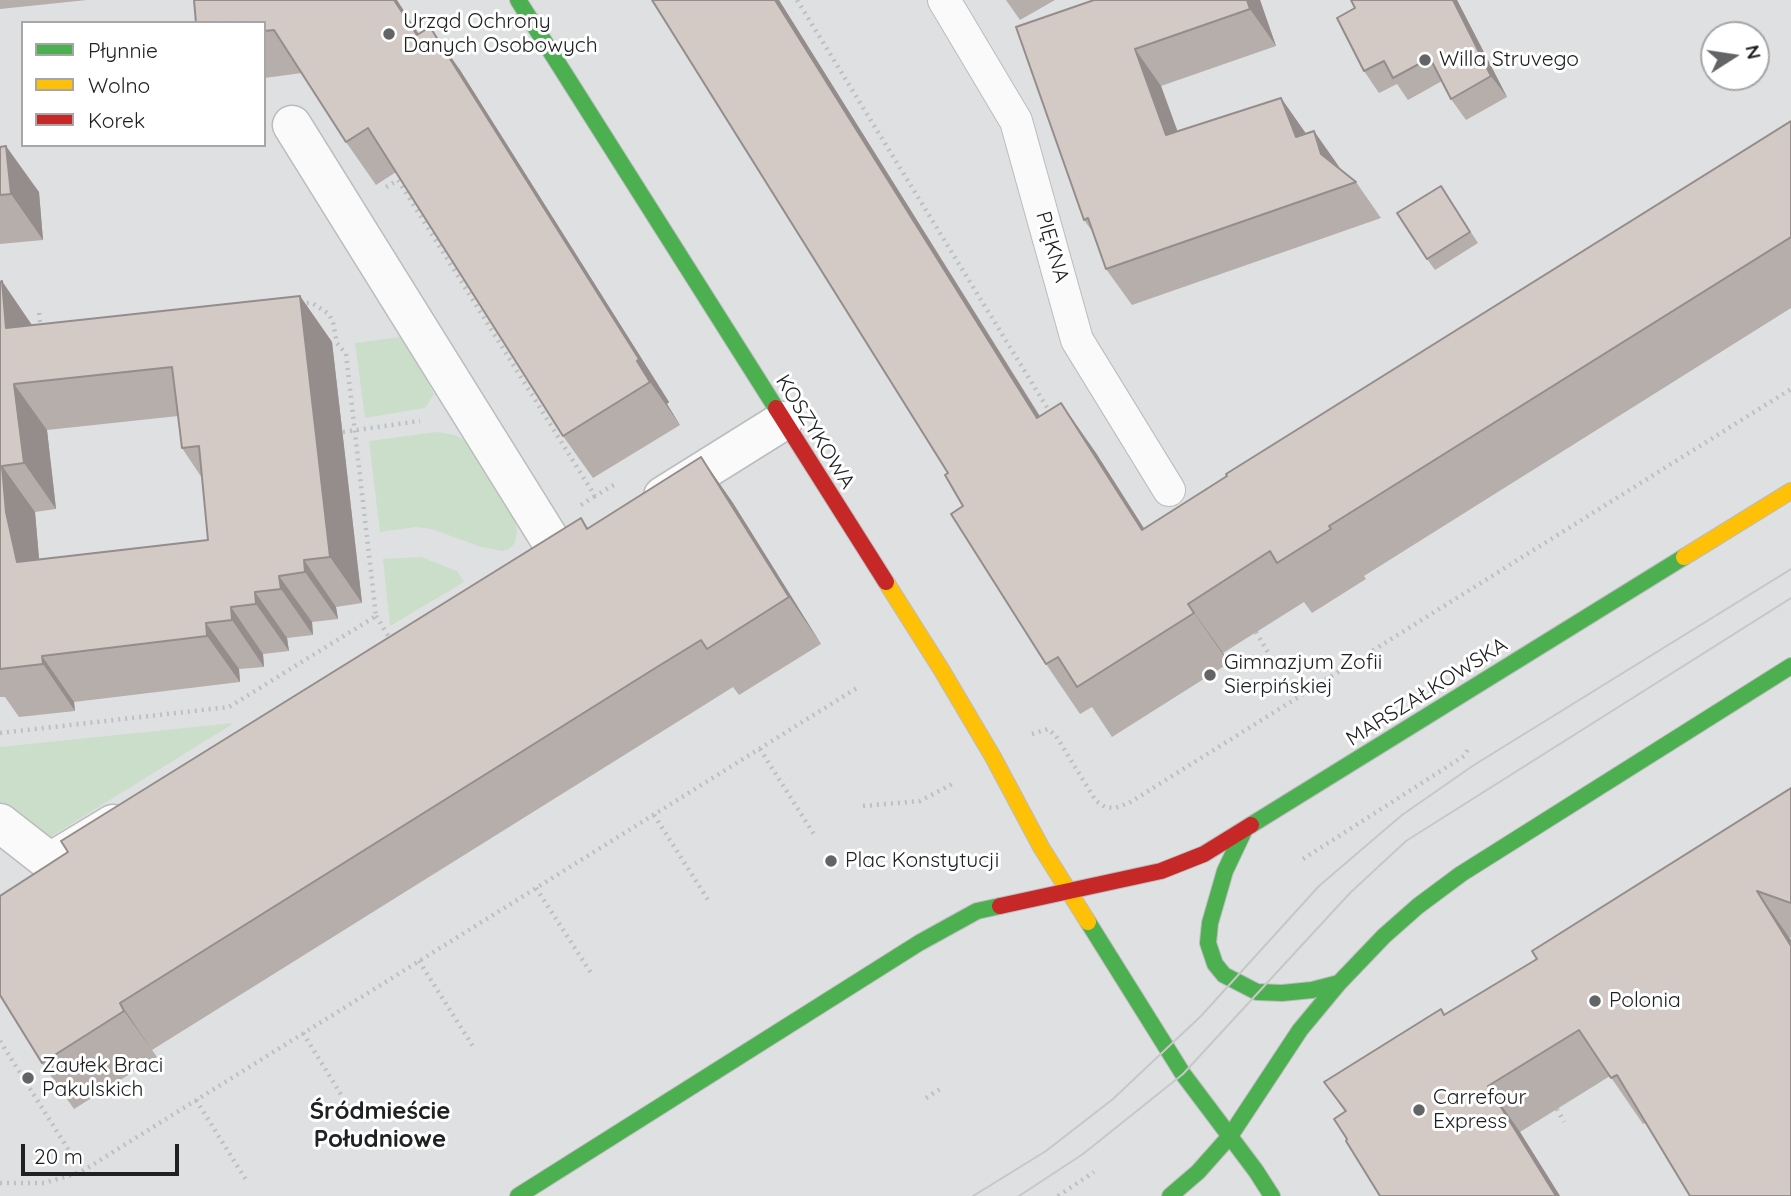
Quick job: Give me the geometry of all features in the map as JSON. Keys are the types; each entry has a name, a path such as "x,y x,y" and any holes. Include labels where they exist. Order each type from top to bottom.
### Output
{"main road":[{"name":"KOSZYKOWA","path":"518,0 940,669 1068,890"},
{"name":"MARSZAŁKOWSKA","path":"1068,890 1160,870 1204,854 1791,491"},
{"path":"1170,1196 1198,1172 1230,1136 1300,1030 1339,983 1384,936 1418,906 1461,874 1791,666"},
{"path":"1244,831 1225,871 1210,923 1208,943 1214,964 1224,975 1257,992 1312,990 1339,983"},
{"path":"518,1196 942,929 977,911 1068,890 1183,1074 1272,1196"}],"street":[{"path":"292,125 558,553"},
{"path":"626,497 783,421"},
{"path":"0,823 50,862 142,806"}],"lane":[{"name":"PIĘKNA","path":"944,0 1016,121 1077,340 1169,490"}],"path":[{"path":"797,0 1051,414"},
{"path":"381,191 398,180 595,496 626,497"},
{"path":"287,304 312,303 329,314 337,343 346,354 376,616 398,650"},
{"path":"39,313 41,330 55,329"},
{"path":"1035,732 1048,729 1056,737 1096,801 1105,807 1115,808 1129,803 1791,389"},
{"path":"343,432 472,414"},
{"path":"0,733 229,707 376,616"},
{"path":"1256,632 1280,673"},
{"path":"0,1183 58,1181 81,1172 860,686"},
{"path":"760,749 815,836"},
{"path":"863,806 920,801 946,788"},
{"path":"654,815 709,903"},
{"path":"536,888 593,976"},
{"path":"419,961 474,1048"},
{"path":"303,1034 358,1122"},
{"path":"0,1041 73,1157"},
{"path":"926,1098 940,1089"},
{"path":"195,1100 248,1183"},
{"path":"1557,1109 1564,1122"},
{"path":"1058,1196 1094,1172"}],"green space":[{"path":"400,337 434,394 425,408 365,418 355,343"},
{"path":"437,432 455,435 470,444 515,518 515,543 509,549 503,551 481,547 432,529 416,527 380,532 369,441"},
{"path":"421,557 457,571 464,582 390,626 383,559"},
{"path":"234,723 47,839 0,803 0,747"}],"building":[{"path":"194,0 394,0 417,35 430,27 639,359 637,361 650,382 563,436 368,128 346,142 274,30 266,31 266,21 196,21"},
{"path":"652,0 775,0 1037,418 1061,403 1142,530 1227,476 1226,474 1791,121 1791,237 1329,526 1331,529 1277,563 1270,551 1188,604 1194,613 1077,687 1058,657 1046,664 951,514 963,506 945,475 948,473"},
{"path":"1094,0 1247,0 1250,9 1135,49 1166,135 1281,98 1296,137 1314,131 1321,154 1356,182 1106,269 1088,218 1084,220 1016,27"},
{"name":"Willa Struvego","path":"1351,0 1453,0 1491,76 1451,99 1430,58 1393,78 1384,61 1364,71 1337,18 1355,8"},
{"path":"6,146 11,194 0,195 0,147"},
{"path":"1441,186 1470,232 1427,259 1397,213"},
{"path":"2,281 6,328 300,296 330,557 304,560 305,572 279,576 281,589 255,592 256,604 231,607 232,620 206,623 207,636 42,656 43,664 0,669","holes":["172,367 182,448 199,446 208,540 17,562 6,512 2,466 24,463 14,384"]},
{"path":"701,457 789,597 707,649 701,640 657,667 120,1003 124,1011 42,1063 0,995 0,896 68,852 61,841 581,518 587,529"},
{"path":"1791,788 1791,903 1757,891 1791,946 1791,1196 1690,1196 1617,1075 1611,1078 1579,1030 1488,1086 1556,1196 1380,1196 1334,1119 1346,1111 1324,1082 1441,1009 1444,1015 1537,959 1532,951"}],"tram line":[{"path":"973,1196 1046,1151 1113,1099 1201,1016 1319,886 1402,815 1474,765 1791,569"},
{"path":"1019,1196 1083,1154 1183,1074 1350,893 1406,841 1791,598"}],"traffic: fast":[{"path":"518,0 776,408"},
{"path":"1251,825 1684,557"},
{"path":"1170,1196 1198,1172 1230,1136 1300,1030 1339,983 1384,936 1418,906 1461,874 1791,666"},
{"path":"1244,831 1225,871 1210,923 1208,943 1215,964 1224,975 1257,992 1312,990 1339,983"},
{"path":"518,1196 919,943 977,911 1000,906"},
{"path":"1088,922 1183,1074 1272,1196"}],"traffic: slow":[{"path":"1684,557 1791,491"},
{"path":"886,582 941,669 993,757 1041,847 1088,922"}],"traffic: jam":[{"path":"776,408 886,582"},
{"path":"1000,906 1161,871 1204,854 1251,825"}],"place":[{"name":"Urząd Ochrony Danych Osobowych","path":"389,34"},
{"name":"Willa Struvego","path":"1425,60"},
{"name":"Gimnazjum Zofii Sierpińskiej","path":"1210,675"},
{"name":"Plac Konstytucji","path":"831,861"},
{"name":"Polonia","path":"1595,1001"},
{"name":"Zaułek Braci Pakulskich","path":"28,1078"},
{"name":"Carrefour Express","path":"1419,1110"}],"district":[{"name":"Śródmieście Południowe","path":"380,1126"}]}
